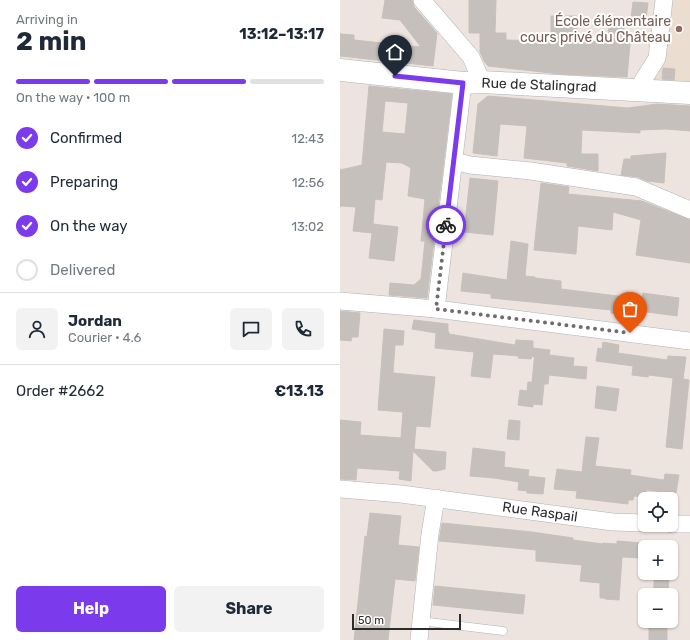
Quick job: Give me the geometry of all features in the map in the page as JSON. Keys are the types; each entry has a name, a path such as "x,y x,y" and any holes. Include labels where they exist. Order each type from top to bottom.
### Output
{"main road":[{"name":"Rue de Stalingrad","path":"340,70 473,82 690,93"}],"street":[{"path":"422,0 471,57 473,82 454,161 436,309"},
{"path":"637,90 657,58 664,0"},
{"path":"454,161 470,165 532,171 636,186 690,210"},
{"path":"340,301 436,309 690,341"},
{"name":"Rue Raspail","path":"340,489 435,503 613,522 638,523"},
{"path":"419,640 420,621 435,503"},
{"path":"678,524 690,524"}],"lane":[{"path":"420,621 503,631"}],"shaded area":[{"name":"École élémentaire cours privé du Château","path":"672,0 690,0 690,83 653,81 654,70"}],"building":[{"path":"385,0 412,0 414,7 437,33 433,66 340,56 340,34 354,35 354,40 421,47 400,20 382,18"},
{"path":"469,0 496,0 495,33 506,33 506,40 551,41 551,16 577,16 577,41 607,42 610,17 625,19 622,43 630,44 627,77 560,74 488,66 480,52 480,33 469,33"},
{"path":"633,2 648,3 646,19 631,18"},
{"path":"663,68 675,69 674,80 662,79"},
{"path":"369,86 452,94 427,298 389,295 390,283 414,285 421,279 425,241 421,241 425,199 408,196 411,168 402,163 386,162 382,200 375,199 373,224 398,227 394,261 369,258 372,233 353,231 356,207 340,206 340,170 362,165","holes":["385,101 408,103 405,134 382,132"]},
{"path":"488,96 628,108 657,104 690,106 690,131 666,129 640,130 640,133 582,130 581,154 598,154 598,171 567,166 567,163 524,158 527,126 500,124 497,156 473,153 478,104"},
{"path":"666,153 664,183 621,175 624,159 631,159 631,156"},
{"path":"470,178 498,181 493,235 464,232"},
{"path":"541,183 569,187 568,194 642,201 690,220 690,263 636,255 641,220 613,212 612,230 578,226 576,254 534,250"},
{"path":"511,241 528,244 525,276 561,281 561,289 642,299 643,293 679,298 677,316 640,311 640,314 626,312 625,315 611,313 611,310 491,298 491,294 461,291 463,273 507,280"},
{"path":"340,311 360,313 358,337 352,337 351,341 340,340"},
{"path":"414,320 448,324 449,334 515,345 516,340 533,341 533,348 550,350 549,355 574,358 573,366 587,367 586,379 549,375 548,384 544,384 542,405 533,404 533,407 518,405 520,390 527,391 528,382 532,382 535,352 534,357 532,356 531,359 518,358 519,356 493,354 490,378 471,376 474,352 435,348 436,333 412,329"},
{"path":"384,329 404,331 403,345 395,345 393,373 435,377 430,427 416,426 414,449 446,452 445,469 433,471 413,451 411,481 399,479 400,471 357,468 356,480 340,479 340,420 361,422 360,435 401,438 403,412 378,410"},
{"path":"603,342 619,345 618,353 667,360 668,356 686,357 683,379 689,380 682,449 666,447 673,378 649,375 648,377 632,375 633,366 596,361 598,348 602,349"},
{"path":"597,386 619,389 616,411 595,408"},
{"path":"509,420 520,421 519,440 507,439"},
{"path":"586,437 599,438 595,466 631,470 630,475 664,480 665,474 679,475 676,492 646,490 646,492 638,492 638,496 634,496 633,500 628,500 628,504 576,498 577,491 554,489 557,469 582,472"},
{"path":"473,448 505,452 504,467 529,470 528,476 545,478 543,494 527,493 527,491 518,490 519,482 470,476"},
{"path":"370,513 401,516 398,545 419,547 415,581 395,579 388,640 354,640 365,536 367,537"},
{"path":"442,523 532,532 603,544 617,544 617,541 638,543 638,558 622,557 619,600 605,599 600,598 600,583 580,581 582,565 536,561 536,550 439,541"},
{"path":"654,580 669,580 668,588 654,588"},
{"path":"435,586 525,595 523,614 433,605"},
{"path":"649,628 667,628 667,640 649,640"}],"way so far":[{"path":"446,225 436,309 630,333"}],"place":[{"name":"École élémentaire cours privé du Château","path":"679,29"}],"route":[{"path":"395,76 463,83 446,225"}]}
